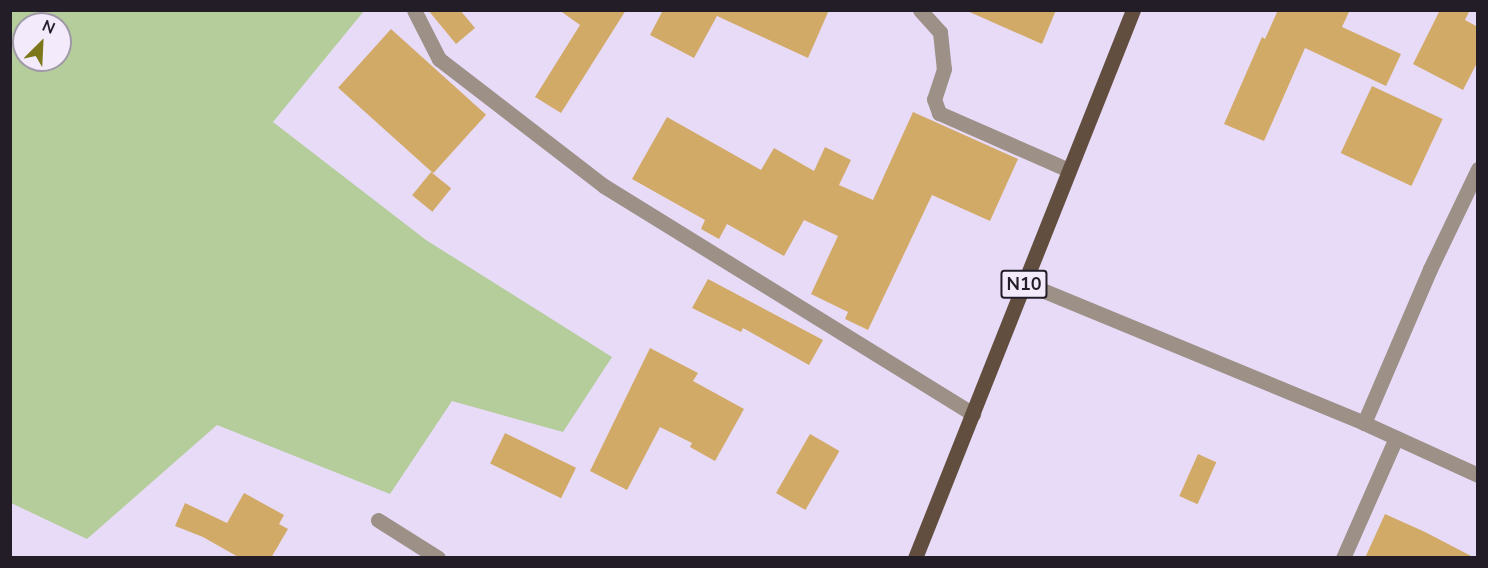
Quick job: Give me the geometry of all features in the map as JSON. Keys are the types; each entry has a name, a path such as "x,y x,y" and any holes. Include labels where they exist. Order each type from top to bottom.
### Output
{"main road":[{"name":"N10","path":"915,558 1134,10"}],"street":[{"path":"414,10 439,59 604,186 973,414"},
{"path":"920,10 940,32 944,69 934,99 939,113 1069,170"},
{"path":"1364,423 1430,269 1473,193 1478,170"},
{"path":"1025,283 1364,423 1478,475"},
{"path":"1343,558 1396,438"},
{"path":"378,520 431,556"}],"green space":[{"path":"11,10 364,11 273,122 426,240 612,357 563,432 452,401 390,494 217,425 87,539 11,503"}],"building":[{"path":"428,10 460,10 475,28 456,44"},
{"path":"559,10 626,10 561,113 535,97 580,25"},
{"path":"663,10 829,10 808,58 717,16 694,58 650,35"},
{"path":"965,10 1056,10 1042,44"},
{"path":"1278,10 1350,10 1342,27 1401,54 1386,86 1305,48 1264,141 1224,124 1262,37 1265,39"},
{"path":"1440,10 1470,10 1465,20 1478,27 1478,61 1463,90 1413,64"},
{"path":"391,29 486,115 433,173 338,88"},
{"path":"1372,86 1443,119 1411,186 1341,153"},
{"path":"913,112 1018,159 990,221 932,195 868,330 845,319 848,312 811,294 838,236 804,220 784,256 727,224 719,239 701,229 705,220 632,179 667,117 761,170 774,148 814,171 825,147 851,160 839,185 873,200"},
{"path":"431,172 451,188 432,212 412,195"},
{"path":"708,279 823,340 809,365 743,328 741,332 692,308"},
{"path":"650,348 698,373 693,381 744,409 715,461 690,447 692,443 660,427 627,490 590,471"},
{"path":"505,433 576,468 561,498 490,464"},
{"path":"810,434 839,451 805,510 776,493"},
{"path":"1198,454 1216,462 1198,504 1179,496"},
{"path":"244,493 284,515 279,524 288,529 271,558 240,558 203,537 175,526 185,503 227,523"},
{"path":"1385,514 1425,532 1475,558 1365,558"}]}
